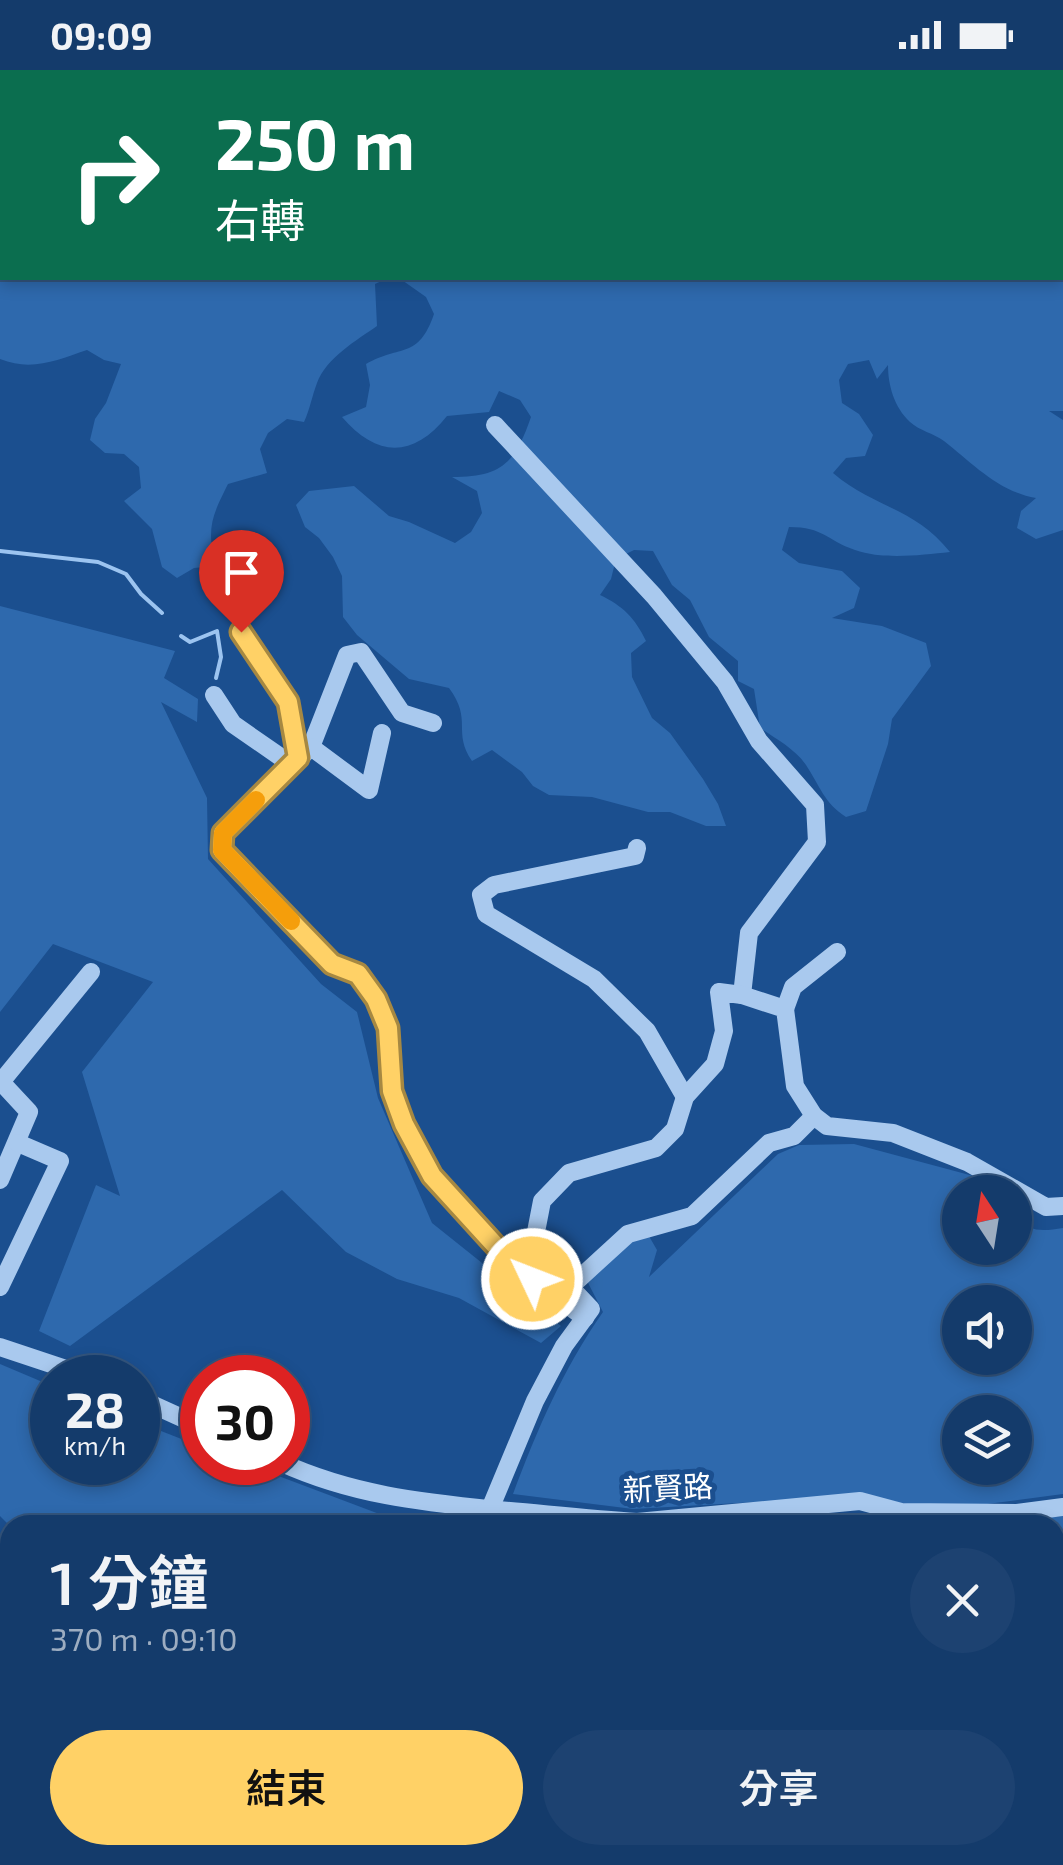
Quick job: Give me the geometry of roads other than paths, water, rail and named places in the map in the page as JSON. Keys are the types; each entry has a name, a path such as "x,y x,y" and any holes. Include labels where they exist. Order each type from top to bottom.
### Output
{"street":[{"path":"494,425 654,596 725,682 759,742 815,805 817,842 749,933 742,994"},
{"path":"241,632 288,702 300,756"},
{"path":"433,723 402,713 361,652 347,654 300,756 223,833 222,850 332,964 358,974 376,999 388,1028 392,1091 404,1124 432,1176 514,1266 585,1318"},
{"path":"214,695 232,724 369,790 382,733"},
{"path":"637,848 634,856 494,885 481,896 486,914 594,979 647,1031 685,1097"},
{"path":"837,952 793,987 785,1010 795,1086 814,1116 827,1126 892,1134 967,1162 1046,1207 1063,1206"},
{"path":"0,1180 29,1112 1,1082 91,972"},
{"path":"482,1515 490,1509 535,1401 564,1346 591,1309 556,1272 535,1238 542,1202 569,1172 656,1148 675,1129 685,1097 715,1064 724,1030 719,992 742,994 785,1010"},
{"path":"570,1287 628,1234 692,1216 768,1143 794,1136 814,1116"},
{"path":"0,1288 60,1161 18,1143"},
{"path":"0,1347 30,1357"},
{"name":"新賢路","path":"310,1472 388,1498 540,1515"},
{"name":"新賢路","path":"715,1515 860,1500 900,1512 1017,1512 1063,1507"}],"waterway":[{"path":"0,551 98,562 126,574 162,613"},
{"path":"181,636 190,642 217,631 221,657 216,678"}]}
